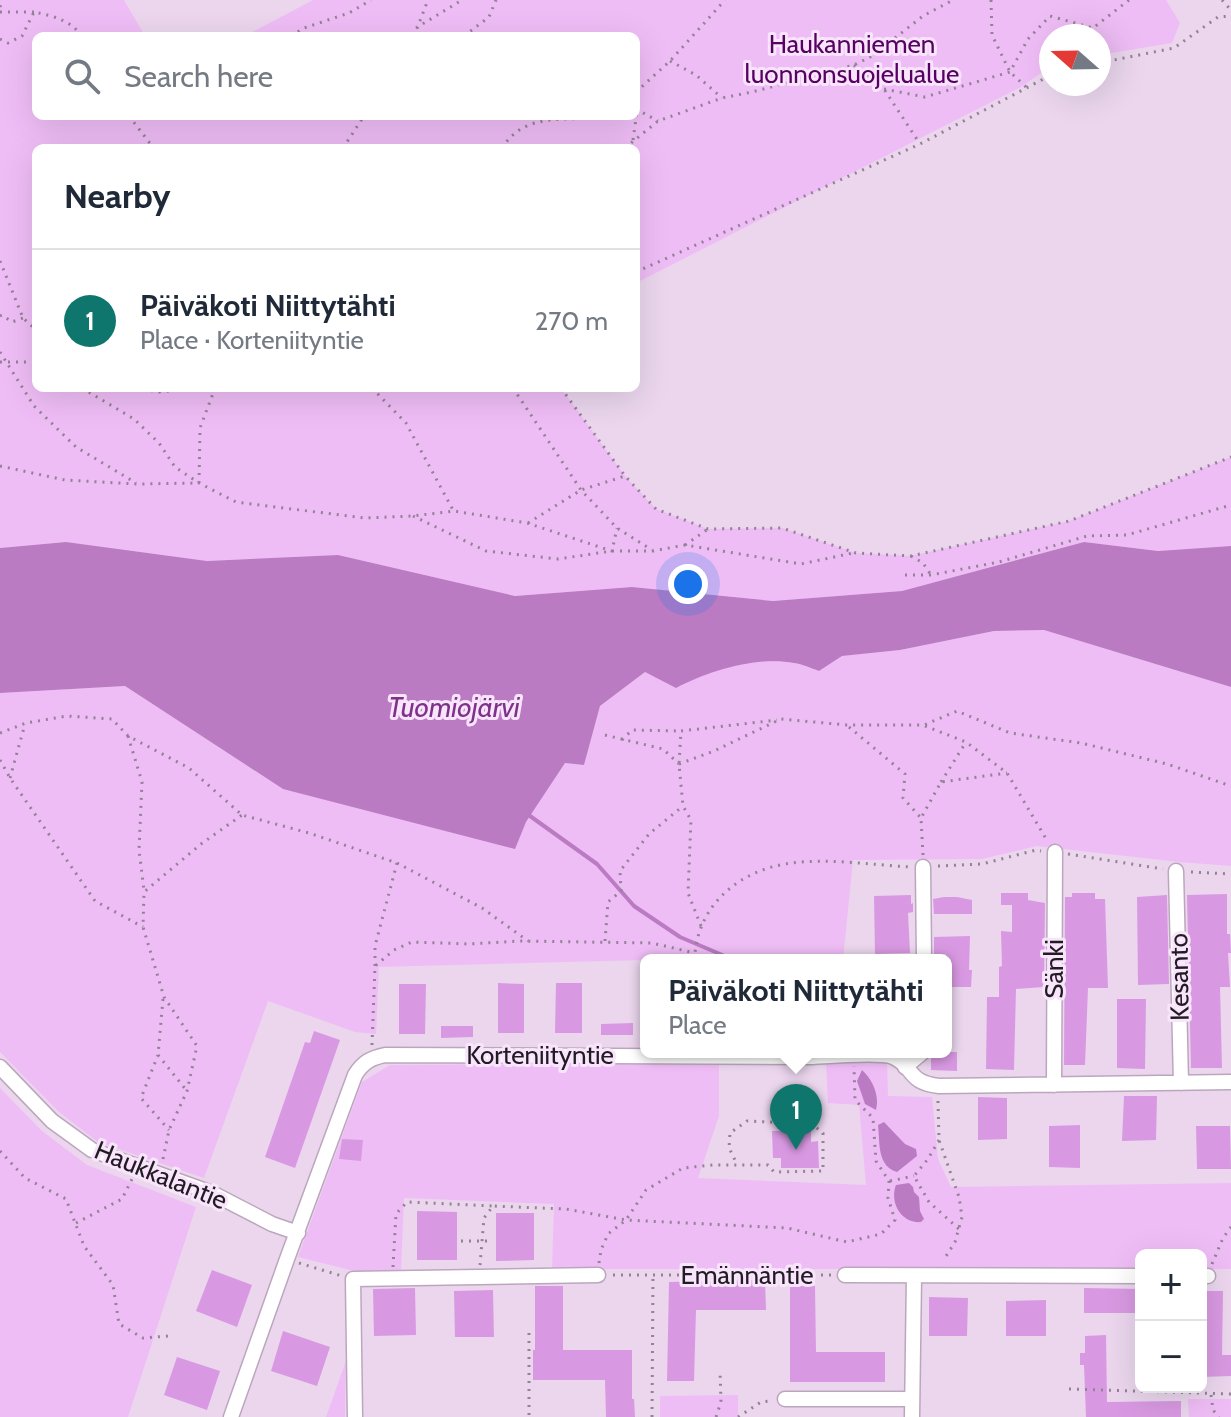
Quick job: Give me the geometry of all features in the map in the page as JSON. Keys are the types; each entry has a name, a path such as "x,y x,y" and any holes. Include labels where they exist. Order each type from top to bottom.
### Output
{"street":[{"name":"Sänki","path":"1054,1085 1055,852"},
{"path":"923,867 924,954"},
{"name":"Kesanto","path":"1176,871 1181,1083"},
{"name":"Korteniityntie","path":"231,1417 355,1075 362,1065 372,1057 385,1055 640,1056"},
{"name":"Korteniityntie","path":"895,1058 916,1080 939,1086 1231,1082"},
{"path":"905,1067 916,1058"},
{"name":"Haukkalantie","path":"0,1067 52,1121 92,1150 212,1193 272,1224 298,1233"},
{"path":"355,1417 353,1279 598,1275"},
{"name":"Emännäntie","path":"845,1275 1135,1276"},
{"path":"912,1417 914,1276"},
{"path":"785,1399 912,1399"}],"path":[{"path":"2,0 0,9 59,17 79,32"},
{"path":"298,32 349,13 371,0"},
{"path":"415,32 428,0"},
{"path":"416,28 462,0"},
{"path":"469,32 489,17 496,0"},
{"path":"640,88 670,61 725,0"},
{"path":"629,144 658,121 722,98 854,65 872,56 923,16 953,0"},
{"path":"991,0 992,35 1010,72 1026,87"},
{"path":"884,89 925,97 1010,72 1028,39 1050,16 1093,28 1129,0"},
{"path":"1222,0 1231,10"},
{"path":"0,39 8,43 22,36 34,12"},
{"path":"1111,61 1174,48 1218,17 1231,16"},
{"path":"670,61 696,75 722,98"},
{"path":"854,65 884,89 920,144"},
{"path":"640,270 920,144 1039,81"},
{"path":"640,112 658,121"},
{"path":"132,120 152,144"},
{"path":"346,144 361,120"},
{"path":"505,144 511,135 540,120"},
{"path":"633,140 636,120"},
{"path":"0,261 23,318 32,326"},
{"path":"0,316 12,322 23,318"},
{"path":"0,352 2,362 34,406 76,447 137,484"},
{"path":"2,362 32,362"},
{"path":"85,392 134,419 159,443 175,467 236,502 364,518 454,511 527,523 612,551"},
{"path":"199,483 200,428 214,392"},
{"path":"376,392 406,423 454,511"},
{"path":"516,392 581,490 617,528 653,551"},
{"path":"564,392 625,476 656,509 708,529 782,528 856,553"},
{"path":"413,516 486,551 558,559 612,551 653,551 685,545 801,564 856,553 911,556 1069,521 1231,457"},
{"path":"0,466 65,480 199,483"},
{"path":"527,523 581,490 625,476"},
{"path":"905,575 931,575 999,562 1087,536 1127,535 1231,505"},
{"path":"612,551 617,528"},
{"path":"685,545 708,529"},
{"path":"911,556 923,563 931,575"},
{"path":"924,725 957,711 1010,733 1081,743 1167,764 1231,786"},
{"path":"0,733 26,723 67,716 112,719 128,736 189,768 242,815 309,833 397,863 482,908 528,941"},
{"path":"679,764 781,719"},
{"path":"622,740 632,730 681,731 781,719 847,725 924,725 966,742 1007,773 1055,852"},
{"path":"10,778 26,723"},
{"path":"847,725 905,774 903,798 921,818"},
{"path":"681,731 679,764 683,806 691,820 688,893 701,926"},
{"path":"605,735 663,749 679,764"},
{"path":"128,736 142,782 139,850 144,892 143,927 164,997 197,1046 187,1091 169,1130 160,1175"},
{"path":"923,867 921,818 966,742"},
{"path":"0,760 95,901 143,927"},
{"path":"941,782 1007,773"},
{"path":"605,942 608,902 621,891 620,871 649,834 683,806"},
{"path":"144,892 201,844 242,815"},
{"path":"375,966 394,950 412,942 652,943 695,953 701,926 710,908 723,893 739,880 788,863 808,861 923,867 982,864 1036,850 1176,871 1231,874"},
{"path":"372,1045 375,946 397,863"},
{"path":"164,997 158,1055 141,1098 169,1130"},
{"path":"158,1055 187,1091"},
{"path":"393,1252 396,1214 407,1202 566,1209 626,1220 787,1228 847,1242 881,1234 895,1220 888,1198 889,1181 876,1161 873,1118 855,1100 854,1067 858,1058"},
{"path":"934,1275 960,1230 962,1217 959,1197 939,1140 939,1086"},
{"path":"598,1275 601,1250 608,1234 626,1220 646,1190 683,1168 737,1164 768,1165 774,1172 823,1171 823,1133 812,1124 747,1121 730,1133 729,1148 737,1164"},
{"path":"889,1181 914,1176 939,1140"},
{"path":"0,1151 25,1178 66,1199 84,1246 113,1285 119,1324 143,1338 168,1336"},
{"path":"76,1223 122,1199 139,1167"},
{"path":"914,1176 929,1202 960,1230"},
{"path":"479,1277 484,1218 493,1206"},
{"path":"1207,1272 1231,1227"},
{"path":"461,1241 492,1241"},
{"path":"287,1259 353,1279"},
{"path":"652,1417 653,1274"},
{"name":"Emännäntie","path":"598,1275 845,1275"},
{"path":"529,1333 529,1417"},
{"path":"716,1417 721,1402 720,1371"},
{"path":"1069,1389 1135,1390"},
{"path":"1207,1392 1231,1394"},
{"path":"1211,1393 1213,1410 1219,1417"},
{"path":"738,1417 761,1402 785,1399"}],"green space":[{"name":"Haukanniemen luonnonsuojelualue","path":"0,0 124,0 143,32 32,32 32,120 640,120 640,32 253,32 313,0 1166,0 1180,23 1172,43 1111,53 1111,24 1039,24 1039,74 1021,87 640,281 640,144 32,144 32,392 564,392 625,476 656,509 708,529 782,528 856,553 911,556 1069,521 1231,457 1231,546 1158,551 1084,542 902,591 773,601 632,587 515,596 338,555 207,561 66,542 0,548"},
{"path":"1044,630 1231,687 1231,866 1037,846 982,859 853,860 844,954 640,954 640,960 379,967 376,1034 355,1032 268,1001 204,1178 98,1142 59,1112 0,1052 0,693 125,686 283,789 526,822 565,763 584,765 600,706 645,672 676,687 749,663 779,661 819,671 842,656 900,650 994,631"},
{"path":"718,1058 897,1058 887,1062 888,1096 932,1097 938,1159 951,1187 1231,1183 1231,1269 1207,1269 1207,1249 1135,1249 1135,1269 552,1269 554,1204 404,1198 401,1271 354,1271 298,1257 362,1082 390,1065 718,1063","holes":["826,1062 828,1103 859,1105 866,1185 698,1178 719,1116 719,1063"]},
{"path":"0,1088 42,1131 87,1165 196,1207 128,1417 0,1417"},
{"path":"346,1361 345,1417 326,1417"},
{"path":"738,1395 738,1417 660,1417 660,1396"},
{"path":"1188,1399 1231,1399 1231,1417 1189,1417"}],"water":[{"name":"Tuomiojärvi","path":"66,542 207,561 338,555 515,596 632,587 773,601 902,591 1084,542 1158,551 1231,546 1231,687 1044,630 994,631 900,650 842,656 819,671 779,661 749,663 703,676 676,688 645,672 600,706 584,765 565,763 526,822 515,849 283,789 125,686 0,693 0,548"},
{"path":"862,1070 874,1088 876,1110 865,1104 857,1081"},
{"path":"884,1122 905,1144 916,1149 917,1156 897,1172 886,1165 881,1153 878,1125"},
{"path":"909,1183 919,1197 924,1219 921,1222 903,1216 894,1199 896,1185"}],"building":[{"path":"1001,893 1028,893 1028,900 1045,903 1044,987 1016,989 1014,1070 986,1069 987,997 999,997 1001,931 1012,932 1012,905 1001,905"},
{"path":"1072,893 1095,893 1095,899 1105,899 1108,988 1088,988 1085,1065 1064,1065 1065,897 1072,897"},
{"path":"1227,894 1227,934 1230,934 1231,953 1228,953 1230,987 1220,987 1222,1068 1191,1068 1187,895"},
{"path":"911,895 913,912 908,913 910,953 875,954 874,896"},
{"path":"1167,895 1169,984 1138,985 1137,897"},
{"path":"933,899 972,900 972,914 934,914"},
{"path":"970,936 971,987 952,987 952,954 934,954 934,937"},
{"path":"498,983 524,984 524,1033 498,1033"},
{"path":"556,983 582,983 582,1033 555,1033"},
{"path":"399,984 426,984 425,1034 399,1034"},
{"path":"1117,999 1146,999 1145,1069 1117,1068"},
{"path":"633,1023 633,1035 601,1035 601,1024"},
{"path":"441,1026 473,1026 473,1037 441,1038"},
{"path":"314,1031 340,1040 295,1168 265,1157 305,1042 310,1043"},
{"path":"952,1052 957,1052 957,1071 931,1070 931,1058 952,1058"},
{"path":"1124,1096 1157,1096 1156,1140 1122,1141"},
{"path":"978,1097 1007,1098 1007,1139 978,1140"},
{"path":"1080,1125 1080,1168 1049,1167 1049,1126"},
{"path":"1196,1126 1230,1126 1231,1169 1197,1169"},
{"path":"811,1130 811,1142 818,1141 819,1168 781,1168 781,1158 773,1158 772,1131"},
{"path":"342,1139 363,1140 361,1161 339,1159"},
{"path":"417,1211 457,1212 457,1260 417,1260"},
{"path":"496,1213 534,1213 534,1260 496,1261"},
{"path":"212,1270 252,1285 237,1327 196,1311"},
{"path":"765,1280 766,1310 696,1310 694,1381 667,1381 669,1282"},
{"path":"535,1286 563,1286 563,1350 632,1350 635,1417 606,1417 605,1380 533,1380"},
{"path":"790,1286 815,1286 816,1352 885,1352 885,1382 790,1382"},
{"path":"415,1288 416,1335 374,1336 373,1289"},
{"path":"1084,1288 1135,1289 1135,1313 1084,1313"},
{"path":"493,1290 494,1337 455,1337 454,1291"},
{"path":"1207,1291 1223,1291 1222,1355 1231,1355 1231,1376 1207,1377"},
{"path":"929,1297 968,1298 967,1336 929,1336"},
{"path":"1046,1300 1046,1336 1006,1336 1006,1301"},
{"path":"283,1331 330,1347 317,1386 271,1371"},
{"path":"1106,1335 1107,1402 1181,1401 1181,1417 1086,1417 1084,1365 1080,1365 1080,1353 1085,1353 1085,1336"},
{"path":"177,1357 220,1371 207,1410 164,1395"}],"waterway":[{"path":"530,816 597,864 634,906 680,937 720,954"}],"place":[{"name":"Päiväkoti Niittytähti","path":"796,1150"}]}
